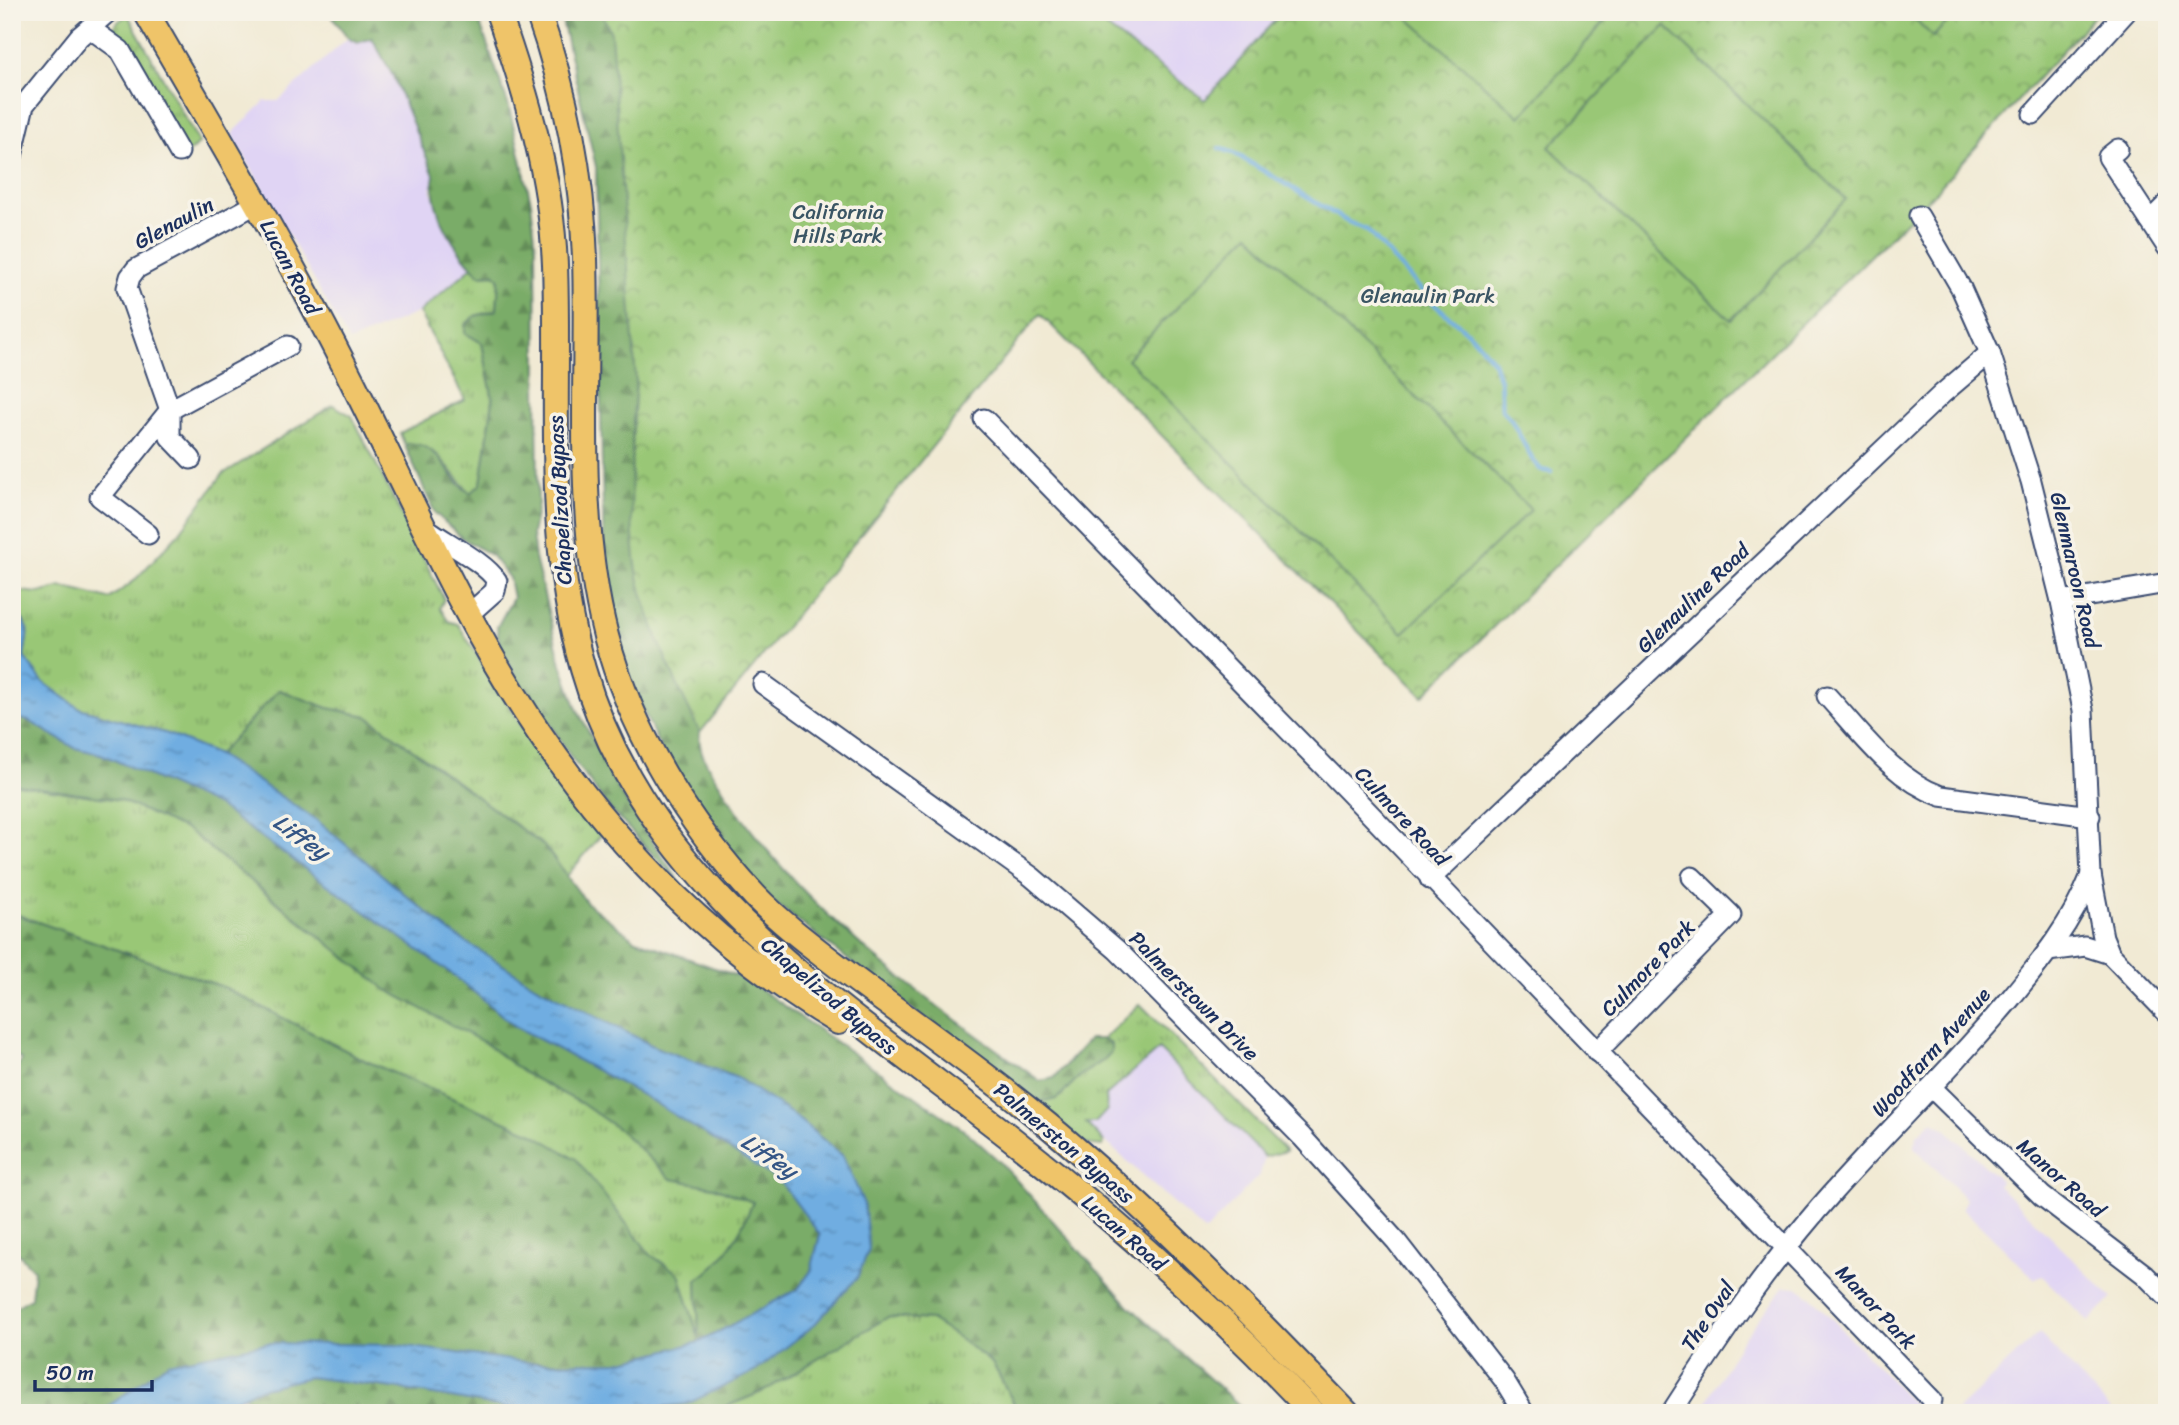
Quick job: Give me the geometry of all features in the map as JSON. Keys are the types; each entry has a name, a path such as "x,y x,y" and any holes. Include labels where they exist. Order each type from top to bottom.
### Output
{"main road":[{"name":"Lucan Road","path":"146,12 256,204 361,399 468,615"},
{"name":"Chapelizod Bypass","path":"499,12 525,92 544,164 555,264 554,475 559,553 568,610 595,708 622,763 659,824 693,870 735,917 791,967 920,1071"},
{"name":"Chapelizod Bypass","path":"538,12 568,111 580,191 585,257 585,502 594,585 607,641 625,692 649,746 688,814 757,898"},
{"path":"468,615 538,732 577,787 682,903 730,948 787,990 920,1071"},
{"name":"Palmerston Bypass","path":"757,898 811,946 1028,1108 1226,1287 1347,1413"},
{"name":"Lucan Road","path":"920,1071 1096,1207 1217,1317 1313,1413"}],"street":[{"path":"12,156 24,105 54,65 108,12"},
{"path":"2033,114 2126,12"},
{"path":"92,25 95,32 120,50 179,152"},
{"path":"2118,149 2108,158 2167,247"},
{"name":"Glenaulin","path":"191,459 170,437 170,410 127,288 136,269 256,204"},
{"path":"2150,221 2167,204"},
{"name":"Glenmaroon Road","path":"1919,216 1961,288 1990,353 2031,481 2061,601 2083,710 2091,875 2103,937 2110,954 2167,1013"},
{"path":"148,534 100,497 170,410 288,346"},
{"name":"Glenauline Road","path":"1430,880 1932,403 1990,353"},
{"name":"Culmore Road","path":"984,419 1786,1246"},
{"name":"Lucan Road","path":"425,528 454,550 490,570 497,581 495,591 468,615"},
{"path":"2061,601 2167,583"},
{"name":"Palmerstown Drive","path":"763,684 1032,877 1117,950 1302,1137 1396,1241 1504,1380 1524,1413"},
{"path":"1827,696 1899,773 1920,789 1941,796 2090,816"},
{"name":"Woodfarm Avenue","path":"1786,1246 1931,1088 2048,951 2067,924 2091,875"},
{"name":"Culmore Park","path":"1597,1052 1731,915 1692,877"},
{"path":"2048,951 2085,946 2110,954"},
{"name":"Manor Road","path":"1931,1088 2042,1196 2144,1274 2167,1297"},
{"name":"Manor Park","path":"1786,1246 1932,1400"},
{"name":"The Oval","path":"1671,1413 1748,1295 1786,1246"}],"shaded area":[{"path":"1086,12 1282,12 1205,101"},
{"path":"372,37 393,76 434,176 431,191 437,207 452,238 472,267 419,312 349,342 232,134 265,101 278,101 348,38 357,43"},
{"path":"1159,1049 1265,1157 1260,1174 1205,1232 1085,1123 1105,1095"},
{"path":"1933,1121 1947,1130 2001,1181 1998,1185 2112,1298 2089,1322 2042,1276 2035,1279 1962,1208 1966,1199 1914,1147 1917,1135"},
{"path":"1785,1286 1797,1287 1811,1297 1922,1413 1705,1413 1702,1410 1741,1341"},
{"path":"2039,1333 2114,1413 1954,1413 1967,1401"}],"green space":[{"path":"329,12 476,12 509,107 531,202 536,248 538,504 532,534 535,558 561,664 577,709 620,793 681,884 611,810 572,759 546,717 528,701 499,643 497,627 513,598 509,578 492,556 462,538 435,513 405,446 409,443 430,450 470,493 481,484 493,400 482,343 465,333 465,325 475,316 497,310 499,278 494,274 480,275 446,229 435,202 434,175 393,76 372,38 357,43 348,38"},
{"path":"560,12 639,12 648,200 632,437 635,540 700,733 703,756 755,835 790,876 828,914 910,985 1040,1081 1054,1078 1089,1039 1103,1039 1111,1044 1111,1052 1104,1060 1080,1076 1057,1099 1032,1102 762,893 677,783 631,685 613,623 604,563 596,167"},
{"name":"Glenaulin Park","path":"601,12 1086,12 1205,100 1282,12 2098,12 1930,198 1423,696 1040,314 700,733 660,644 636,567 631,486 636,381 611,33"},
{"path":"1401,12 1613,12 1520,117"},
{"path":"1908,12 1956,12 1933,37"},
{"path":"128,15 199,143 186,155 111,39 115,24"},
{"path":"1665,26 1846,199 1731,320 1549,147"},
{"path":"1249,234 1531,510 1403,633 1127,359"},
{"path":"472,267 480,275 494,274 499,277 497,310 475,316 465,326 465,333 482,343 493,400 481,484 470,493 438,455 409,443 405,446 400,433 465,400 419,312"},
{"path":"333,405 352,416 444,599 440,608 448,621 458,624 552,775 602,834 567,876 544,846 367,716 328,708 279,690 218,755 168,734 79,708 43,682 24,657 28,631 12,599 12,590 39,593 62,587 109,599 134,581 179,533 223,474"},
{"path":"279,690 328,708 367,716 544,846 587,903 634,939 745,979 968,1133 1000,1162 1129,1306 1248,1413 1019,1413 993,1364 962,1340 931,1320 888,1317 764,1391 710,1413 607,1413 622,1412 813,1326 843,1156 792,1114 737,1078 655,1047 536,986 450,932 315,819 218,755"},
{"path":"12,717 29,721 75,748 101,754 218,806 456,977 515,1026 644,1096 780,1181 820,1234 811,1271 798,1289 700,1342 619,1362 168,1363 99,1413 12,1413 12,1309 31,1298 34,1270 12,1247 12,1073 22,1060 12,1053 12,913 223,987 366,1061 530,1132 576,1159 651,1255 679,1274 699,1338 697,1280 716,1264 731,1246 753,1202 714,1187 671,1179 621,1131 581,1103 524,1073 485,1043 385,989 189,831 120,800 12,784"},
{"path":"12,784 120,800 189,831 313,932 485,1043 524,1073 581,1103 621,1131 671,1178 714,1187 753,1202 731,1246 707,1273 697,1280 700,1342 679,1274 651,1256 612,1209 530,1132 366,1061 223,987 12,913"},
{"path":"1140,1004 1286,1151 1265,1157 1159,1049 1106,1095 1107,1110 1095,1123 1086,1123 1104,1142 1103,1146 1081,1144 1032,1102 1057,1099 1079,1076 1104,1060 1111,1044 1103,1039"},
{"path":"888,1317 931,1320 962,1340 993,1364 1019,1413 710,1413 764,1391"},
{"path":"309,1377 395,1388 536,1413 268,1413 243,1396 255,1390"}],"water":[{"name":"Liffey","path":"12,599 28,631 24,657 43,682 79,708 168,734 218,755 315,819 450,932 536,986 655,1047 737,1078 792,1114 843,1156 864,1204 869,1249 857,1278 813,1326 756,1371 687,1404 607,1413 536,1413 395,1388 309,1377 255,1390 209,1413 99,1413 168,1363 267,1343 397,1345 532,1363 619,1362 700,1342 798,1289 811,1271 820,1235 780,1181 644,1096 515,1026 456,977 218,806 101,754 75,748 29,721 12,717"}],"waterway":[{"path":"1219,148 1234,153 1348,222 1367,230 1432,302 1471,335 1494,362 1500,380 1502,410 1511,419 1532,459 1541,470 1551,472"}],"park label":[{"name":"California Hills Park","path":"838,224"}]}
